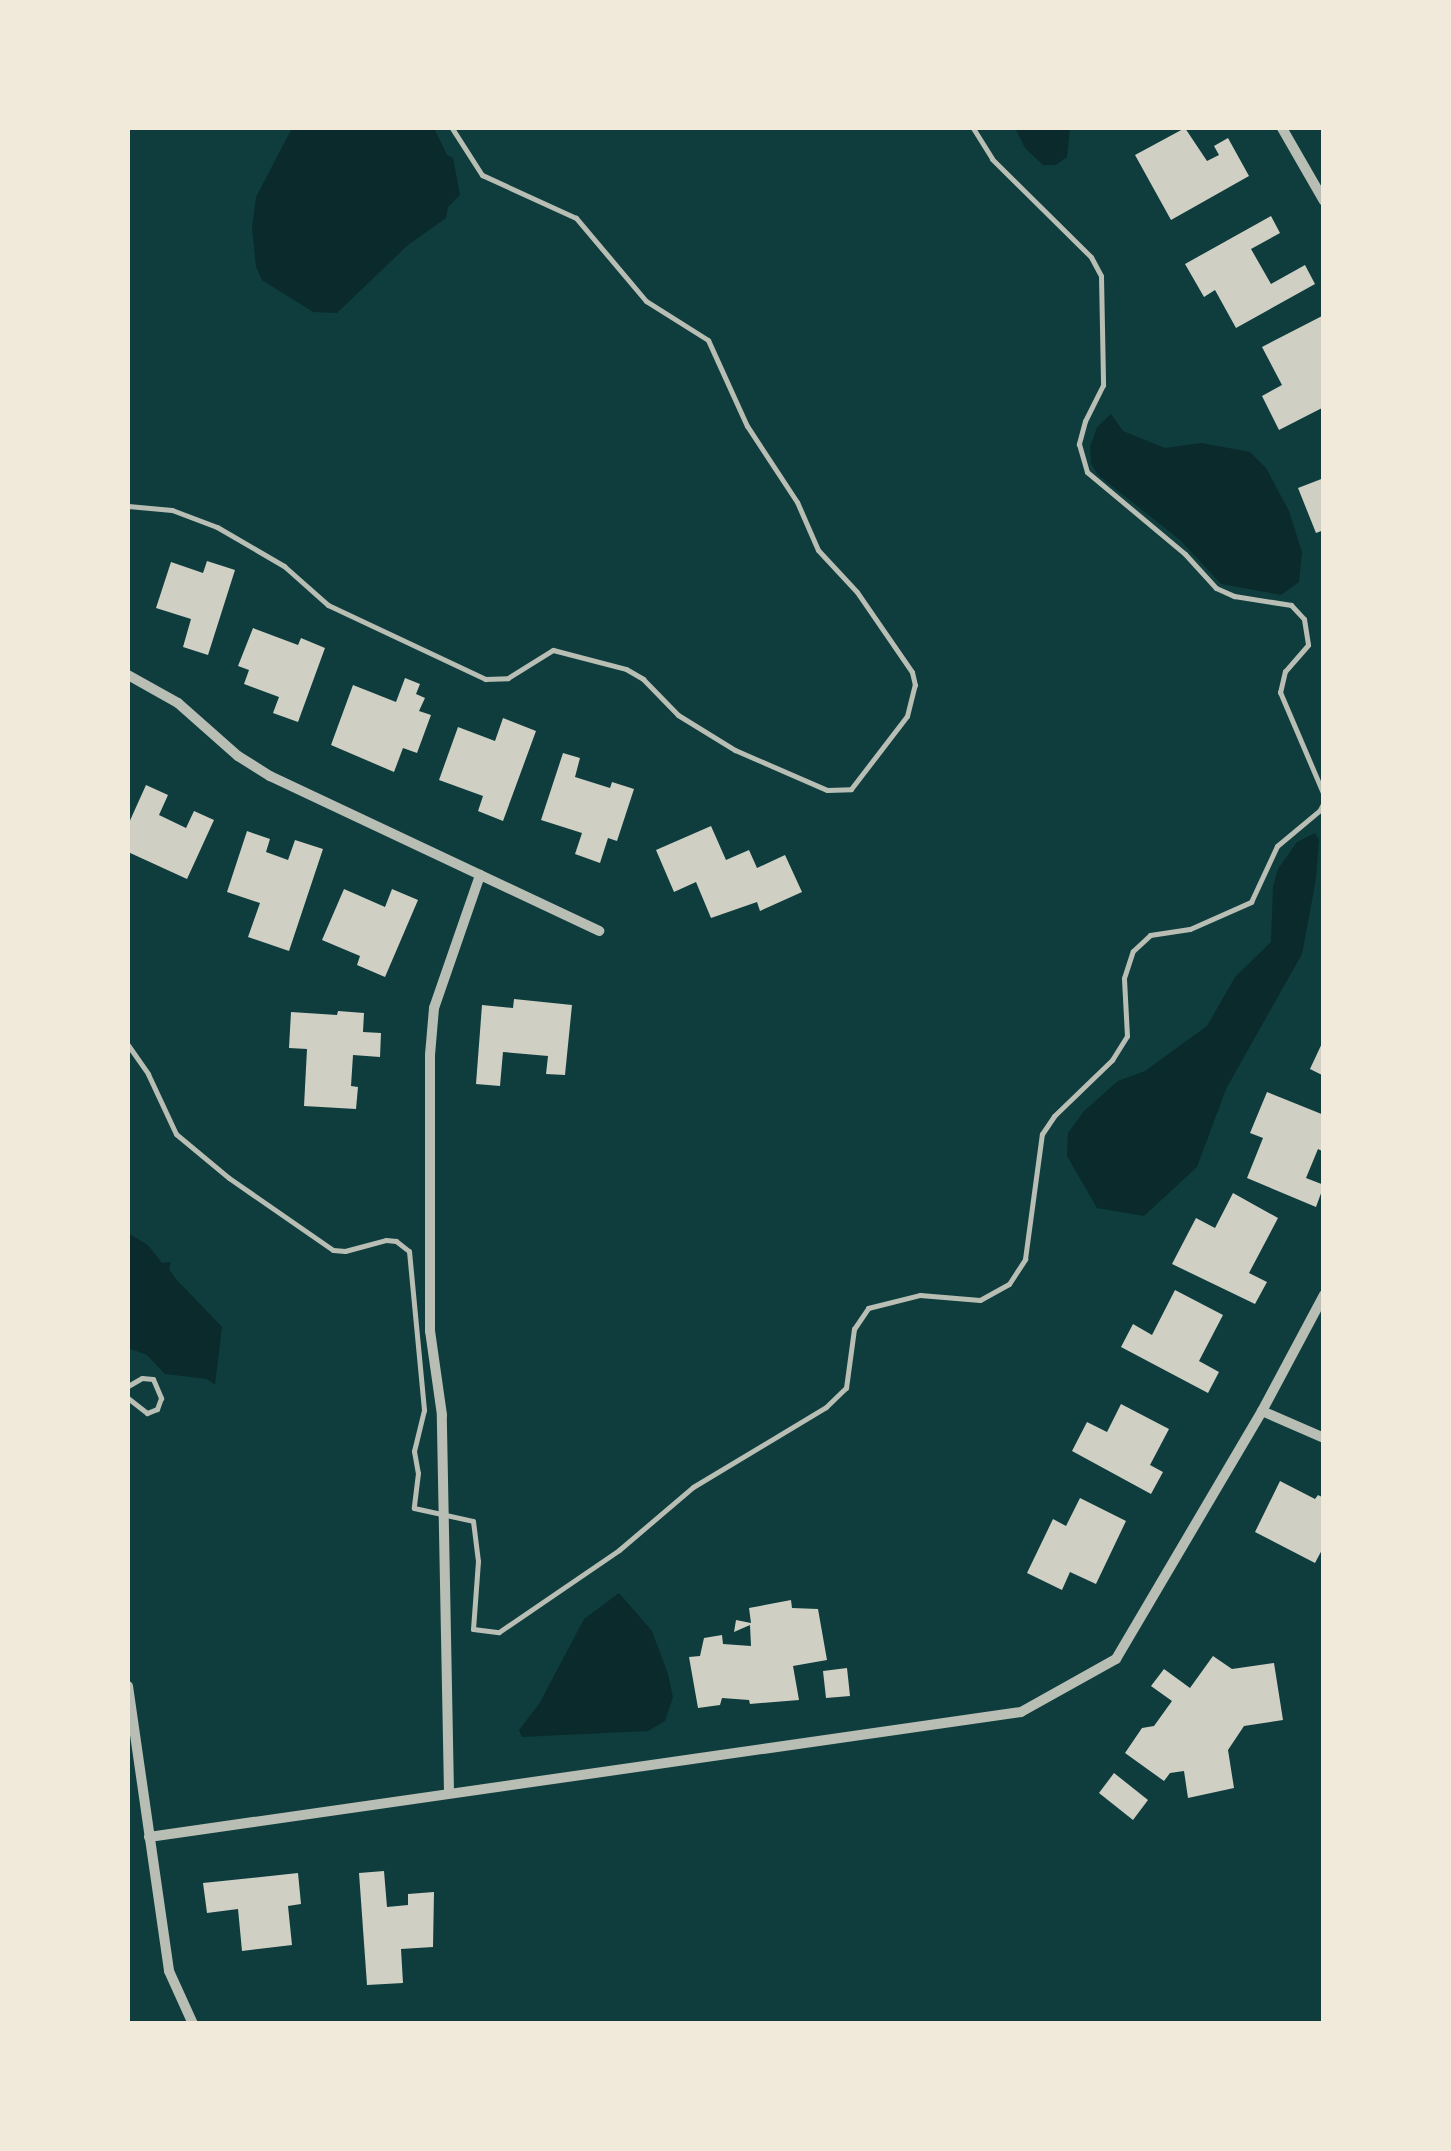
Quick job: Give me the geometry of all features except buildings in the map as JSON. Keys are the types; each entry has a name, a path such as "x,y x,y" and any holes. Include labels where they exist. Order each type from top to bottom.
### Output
{"street":[{"path":"1282,128 1324,201"},
{"path":"128,675 178,702 238,756 270,776 599,931"},
{"path":"449,1792 442,1416 430,1331 430,1055 434,1008 480,875"},
{"path":"148,1837 1021,1712 1116,1659 1262,1411 1324,1295"},
{"path":"1262,1411 1324,1438"},
{"path":"128,1686 170,1971 192,2024"}],"lane":[{"path":"128,506 172,510 216,527 284,566 328,605 484,680 508,678 552,650 626,668 643,678 678,715 735,750 827,790 851,789 907,716 915,685 912,672 857,592 818,550 797,502 747,426 710,344 646,302 576,218 482,175 452,128"},
{"path":"128,1045 148,1074 176,1134 229,1178 332,1250 391,1240 409,1251 424,1410 414,1451 418,1469 414,1508 467,1516 476,1526 473,1629 482,1633 506,1629 529,1608 619,1550 689,1490 826,1408 846,1388 854,1329 868,1308 920,1294 980,1300 1009,1284 1019,1273 1027,1251 1042,1134 1054,1116 1112,1060 1127,1036 1124,978 1133,951 1150,935 1190,929 1251,902 1277,846 1320,810 1324,798 1280,692 1285,670 1308,646 1304,619 1284,603 1234,596 1216,588 1185,554 1088,472 1080,444 1085,421 1103,385 1101,276 1091,257 992,160 973,128"},
{"path":"128,1386 153,1379 161,1398 157,1409 148,1412 128,1398"}],"water":[{"path":"292,128 434,128 447,155 453,158 460,195 448,207 446,218 408,245 337,313 313,312 262,280 256,267 252,228 256,197"},
{"path":"1015,128 1070,128 1067,157 1056,165 1043,165 1025,148"},
{"path":"1111,414 1123,431 1165,448 1201,443 1250,452 1266,468 1289,511 1302,552 1299,582 1281,595 1221,584 1180,540 1098,475 1091,464 1090,447 1097,427"},
{"path":"1315,833 1319,840 1316,879 1302,954 1226,1089 1197,1167 1144,1216 1097,1208 1067,1156 1068,1133 1084,1111 1118,1081 1145,1071 1207,1026 1235,977 1271,942 1273,886 1278,869 1297,842"},
{"path":"128,1233 148,1245 162,1263 171,1262 169,1269 176,1279 222,1327 215,1385 207,1379 165,1374 147,1355 128,1348"},
{"path":"619,1593 652,1631 668,1674 673,1697 665,1721 648,1731 522,1737 519,1730 539,1704 584,1619"}]}
